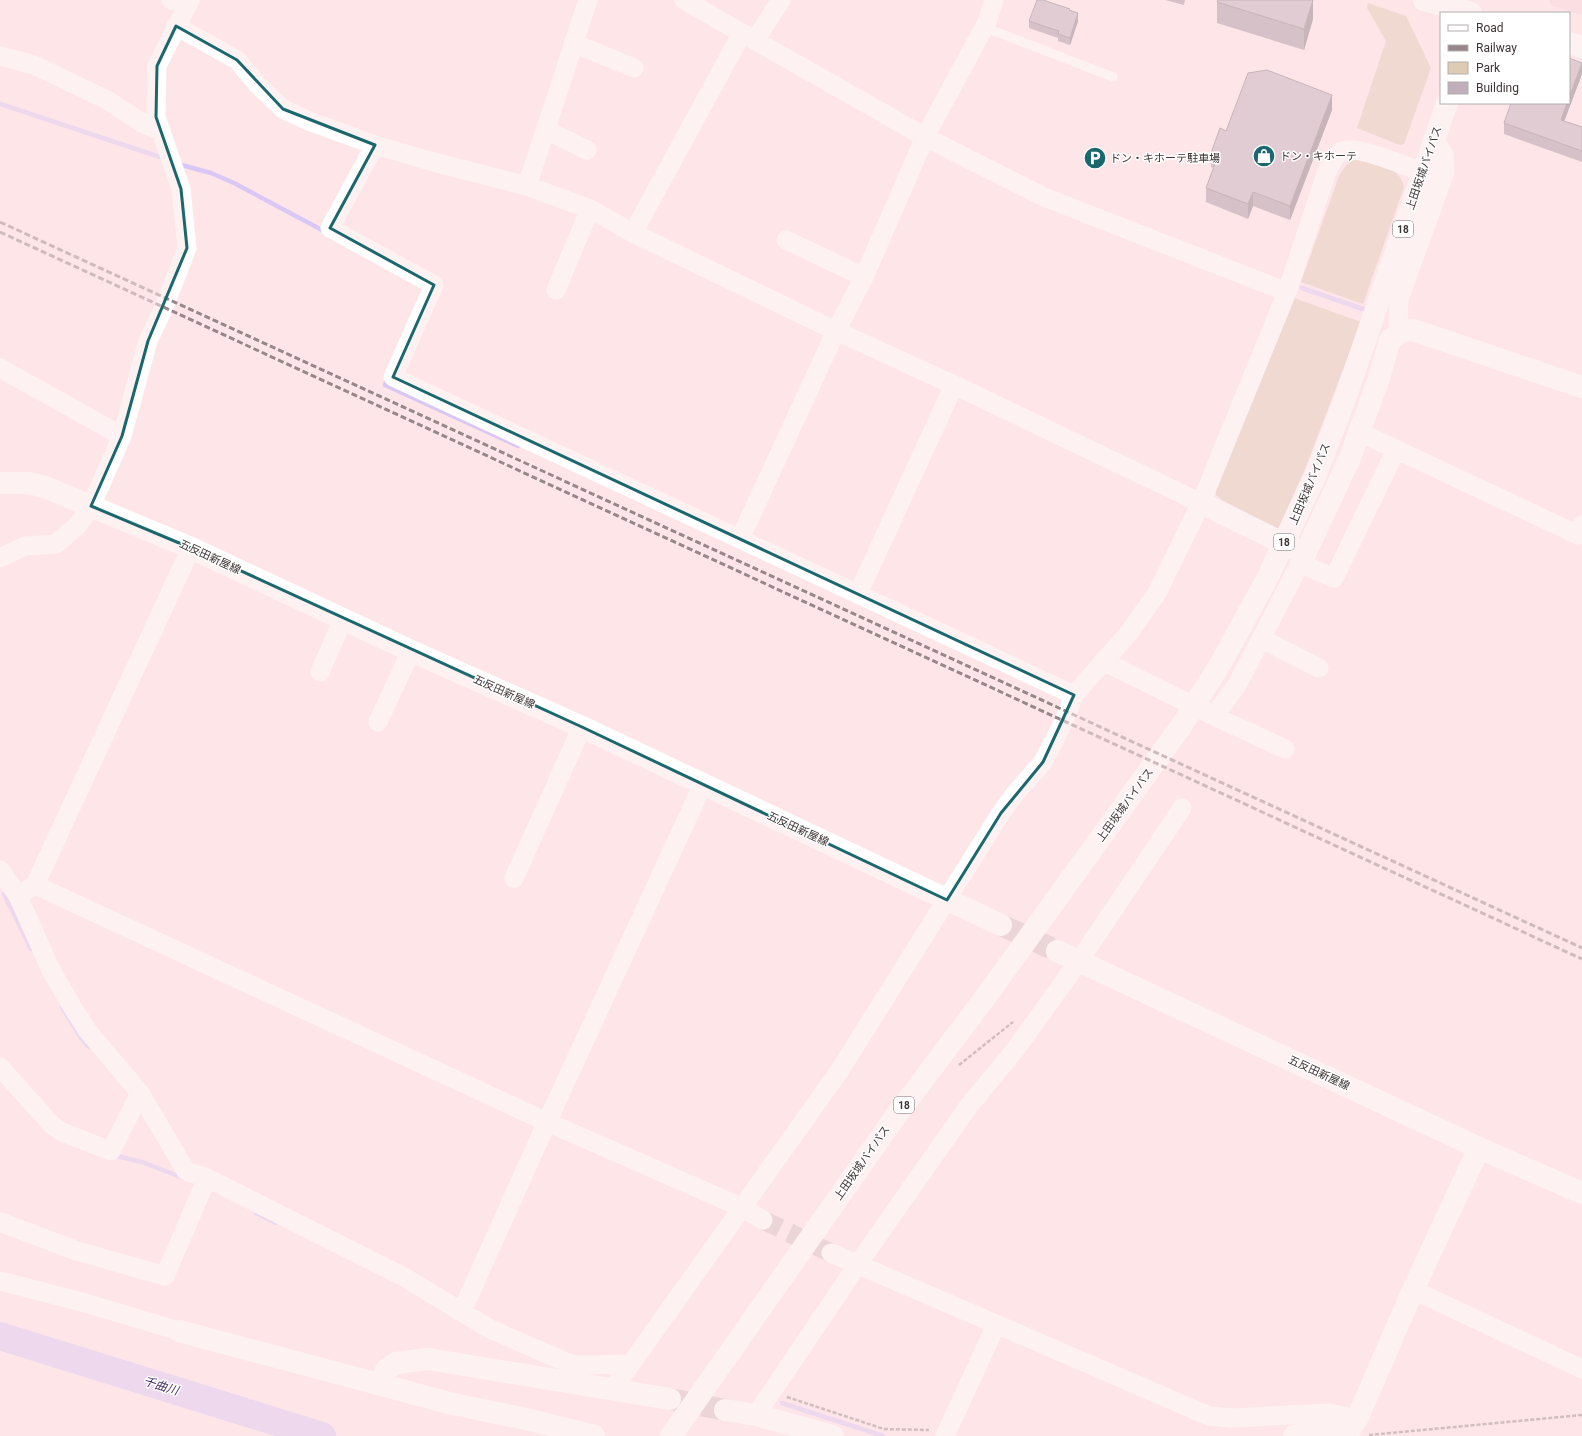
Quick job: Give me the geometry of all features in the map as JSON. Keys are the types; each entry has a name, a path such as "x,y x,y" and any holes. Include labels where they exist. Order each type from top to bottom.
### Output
{"main road":[{"path":"1424,0 1467,12"},
{"path":"1478,12 1484,0"},
{"path":"1570,43 1582,46"},
{"name":"上田坂城バイパス","path":"671,1436 895,1117 987,995 1144,778 1182,724 1222,661 1267,579 1316,474 1345,399 1447,104"},
{"path":"1201,503 1303,559 1349,460 1378,381 1390,340 1402,330 1413,330 1582,387"},
{"name":"五反田新屋線","path":"0,483 29,483 45,487 191,548 343,619 582,727 1001,926"},
{"name":"五反田新屋線","path":"1057,950 1479,1148 1582,1193"},
{"path":"1356,1430 1413,1290 1479,1148"},
{"path":"179,1331 453,1404 526,1419 594,1436"},
{"path":"381,1384 386,1370 396,1363 428,1359 670,1399"},
{"path":"725,1410 756,1415 833,1436"},
{"path":"1294,1436 1319,1431 1341,1436"}],"street":[{"path":"527,186 588,0"},
{"path":"684,0 925,138 1044,197 1287,292"},
{"path":"633,233 749,36 780,0"},
{"path":"740,539 836,331 864,277 925,138 984,27 994,0"},
{"path":"0,558 25,546 56,544 78,525 91,506 122,436 148,341 164,307 187,248 181,189 156,118 157,66 176,26 182,2"},
{"path":"176,26 237,60 257,84 283,109 309,121 375,145 527,186 590,209 633,233 836,331 954,385 1201,503"},
{"path":"573,43 634,68"},
{"path":"0,56 34,65 107,100 144,124 161,131"},
{"path":"546,130 587,150"},
{"path":"1402,330 1398,324 1399,299 1445,172 1444,154 1434,140"},
{"path":"375,145 330,228 434,286 393,377 1074,694"},
{"path":"613,1389 840,1070 1001,812 1043,762 1064,721 1074,694 1128,634 1157,593 1201,503 1287,292 1326,174 1334,159 1342,151 1354,150 1422,172"},
{"path":"556,290 590,209"},
{"path":"786,240 864,277"},
{"path":"0,368 122,436"},
{"path":"858,594 954,385"},
{"path":"1359,432 1578,535 1582,525"},
{"path":"1214,716 1236,685 1262,639 1303,559 1334,578 1396,450"},
{"path":"18,896 35,885 191,548"},
{"path":"320,672 343,619"},
{"path":"1262,639 1319,668"},
{"path":"378,722 411,650"},
{"path":"1103,660 1214,716 1285,748"},
{"path":"514,878 582,727"},
{"path":"462,1311 547,1122 703,784"},
{"path":"756,1415 858,1264 968,1107 1015,1050 1079,961 1182,808"},
{"path":"2,879 18,896 50,968 87,1030 138,1098 186,1171 204,1183 404,1277 490,1329 568,1363 631,1364"},
{"path":"35,885 547,1122 743,1208 763,1220"},
{"path":"0,1067 52,1125 62,1132 111,1151 138,1098"},
{"path":"0,1222 77,1251 165,1276 204,1183"},
{"path":"831,1253 1209,1416 1230,1418 1329,1413 1356,1430"},
{"path":"0,1281 82,1302 179,1331"},
{"path":"1413,1290 1582,1369"},
{"path":"947,1433 996,1325"}],"lane":[{"path":"984,27 1113,77"}],"path":[{"path":"956,1068 1018,1016"},
{"path":"772,1392 884,1429 947,1433"},
{"path":"1356,1430 1582,1415"}],"highlighted area":[{"path":"176,26 237,60 283,109 375,145 330,228 434,285 393,377 1074,695 1043,762 1001,813 947,900 582,727 191,548 91,506 122,436 148,341 187,248 181,189 156,117 157,66"}],"shaded area":[{"path":"1549,0 1582,0 1582,15 1552,6"}],"green space":[{"path":"1368,3 1406,16 1431,68 1404,144 1400,145 1357,128 1386,41 1367,8"},
{"path":"1358,159 1392,170 1398,174 1404,187 1363,304 1301,282 1339,176 1347,165"},
{"path":"1294,298 1361,322 1305,469 1278,529 1222,500 1216,495 1215,488"}],"building":[{"path":"1037,0 1043,0 1078,13 1070,38 1058,34 1059,31 1029,21"},
{"path":"1218,0 1313,0 1304,29 1217,2"},
{"path":"1570,58 1582,63 1570,95"},
{"name":"ドン・キホーテ","path":"1267,70 1332,95 1290,206 1253,192 1248,204 1206,188 1218,156 1211,153 1220,128 1226,131 1248,73"},
{"path":"1511,104 1567,104 1561,120 1582,127 1582,151 1504,123"}],"waterway":[{"path":"0,104 160,157"},
{"path":"178,164 211,173 234,183 322,230"},
{"path":"1302,288 1363,309"},
{"path":"386,382 385,385 518,446"},
{"path":"4,894 31,949"},
{"path":"62,1007 81,1038 89,1047"},
{"path":"118,1153 117,1156 142,1162 183,1178"},
{"path":"256,1213 276,1223"},
{"name":"千曲川","path":"0,1336 322,1436"},
{"path":"782,1403 883,1436"}],"tunnel":[{"path":"1001,925 1057,951"},
{"path":"763,1220 831,1253"},
{"path":"670,1399 725,1410"}],"railway":[{"path":"0,222 1582,948"},
{"path":"0,232 1582,959"}],"place":[{"name":"ドン・キホーテ","path":"1264,156"},
{"name":"ドン・キホーテ駐車場","path":"1095,158"}]}
